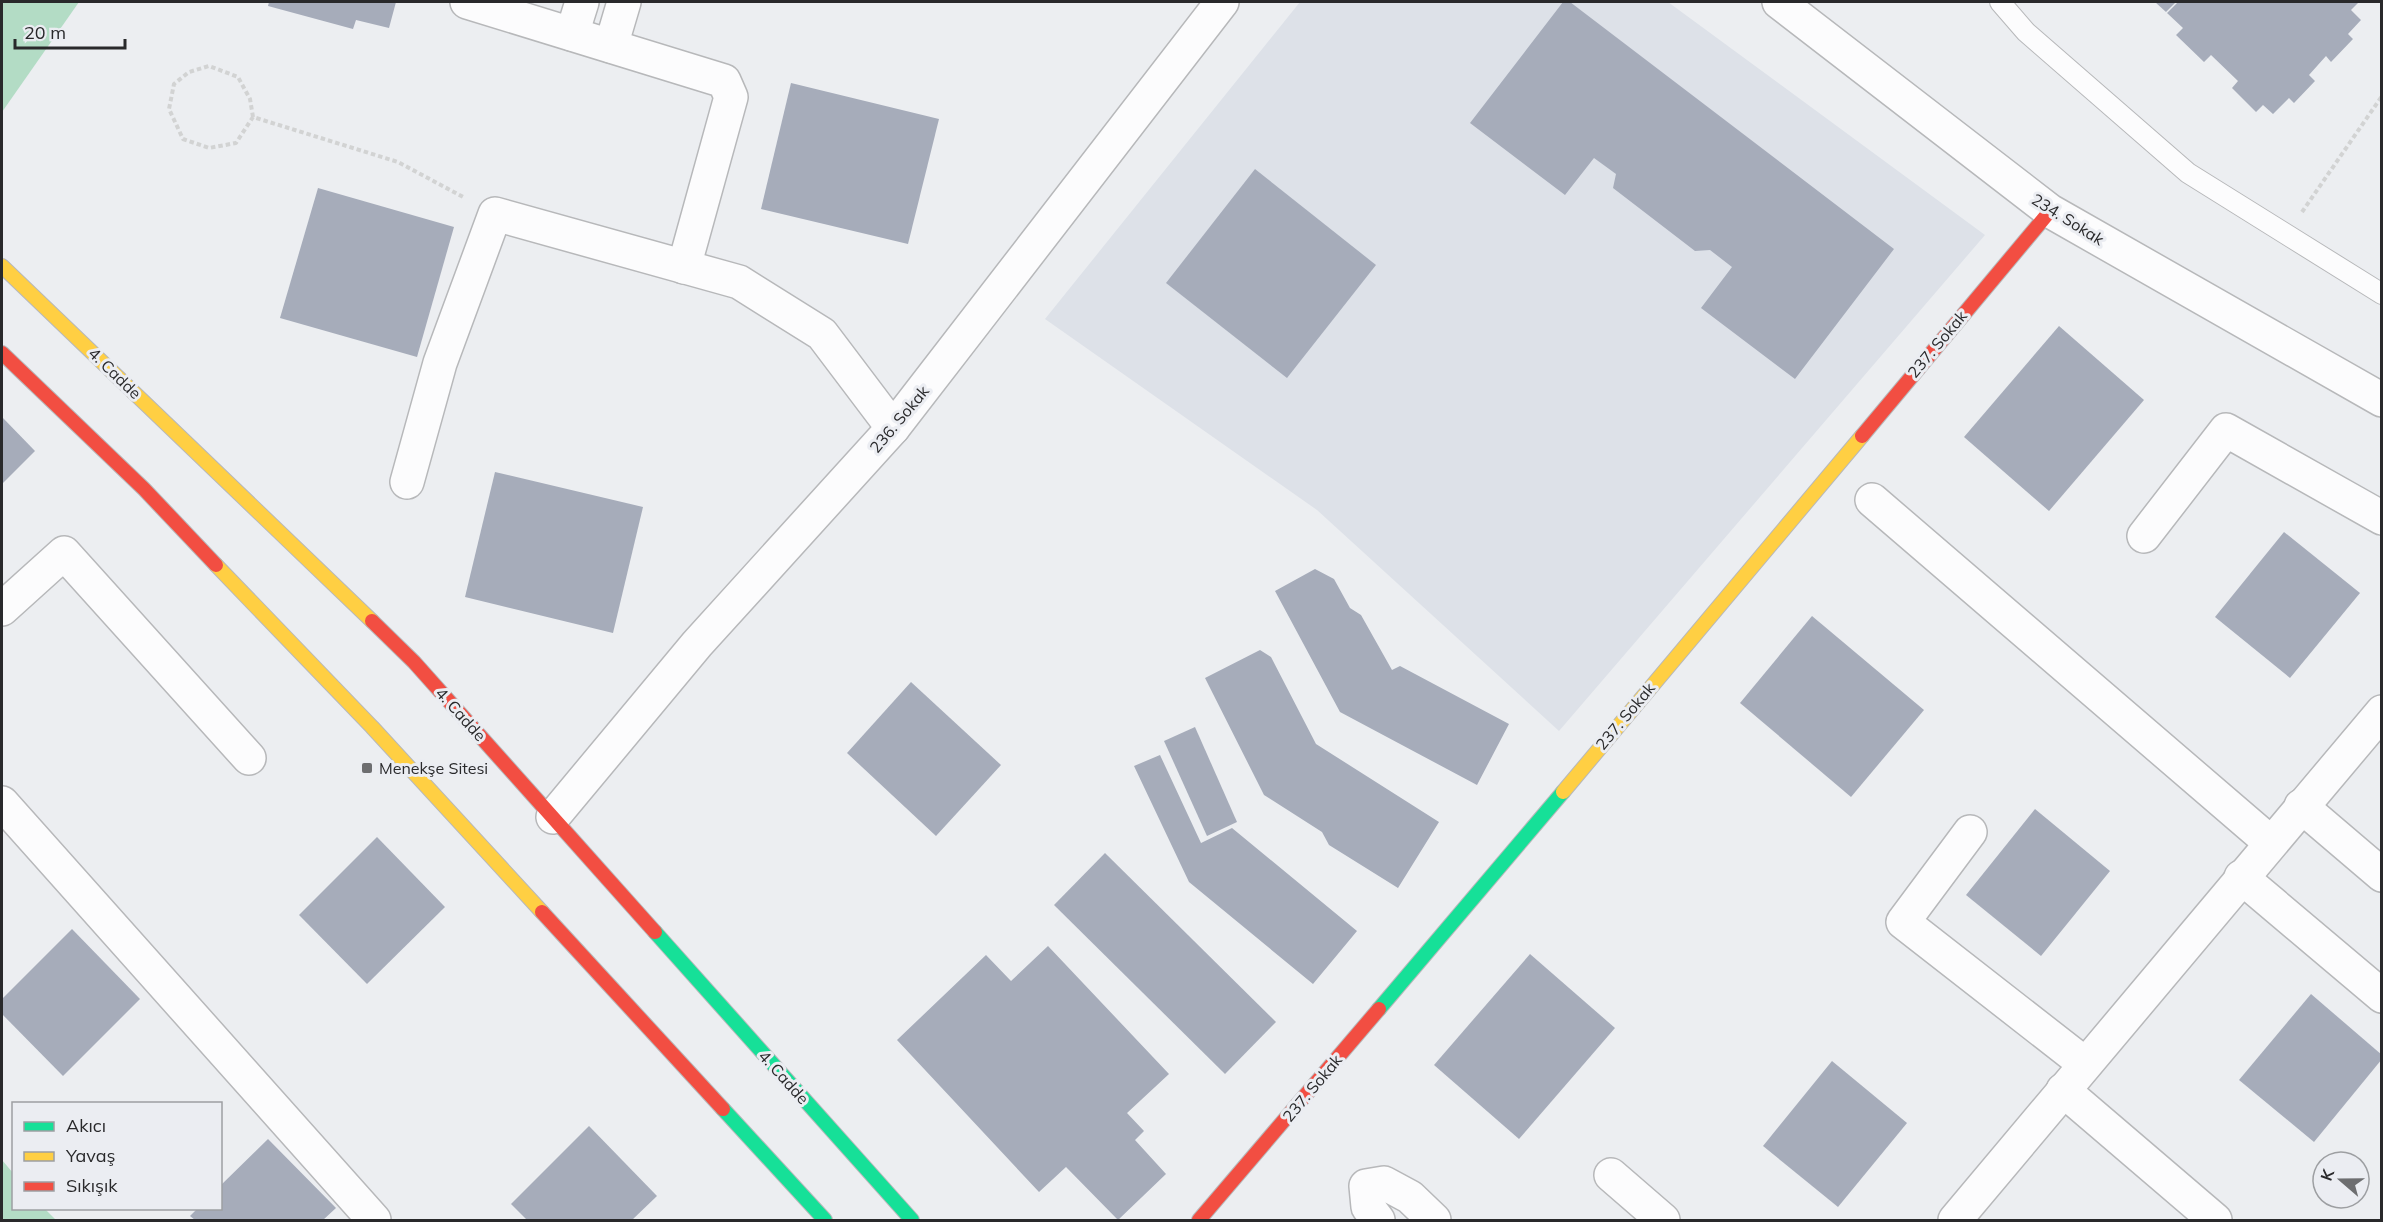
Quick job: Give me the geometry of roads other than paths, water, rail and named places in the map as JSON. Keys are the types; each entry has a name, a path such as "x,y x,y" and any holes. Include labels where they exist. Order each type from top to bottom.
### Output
{"main road":[{"name":"237. Sokak","path":"1199,1221 1429,951 2050,211"},
{"name":"4. Cadde","path":"2,266 414,662 912,1221"},
{"path":"2,353 144,489 372,727 825,1221"}],"street":[{"path":"467,2 724,81 731,97 684,267"},
{"path":"572,34 582,2"},
{"path":"610,46 624,2"},
{"name":"234. Sokak","path":"1779,2 2050,211 2382,400"},
{"name":"236. Sokak","path":"553,817 697,644 893,428 938,372 1207,9"},
{"path":"406,482 440,363 495,214 739,282 822,334 893,428"},
{"path":"2144,536 2226,430 2382,518"},
{"path":"1872,500 2271,843"},
{"path":"2,609 64,553 249,758"},
{"path":"1954,1221 2382,712"},
{"path":"2,803 374,1221"},
{"path":"2301,806 2382,875"},
{"path":"1970,832 1904,922 2085,1064"},
{"path":"2241,877 2382,996"},
{"path":"2063,1090 2214,1221"},
{"path":"1611,1175 1663,1221"},
{"path":"1377,1221 1368,1207 1366,1186 1384,1184 1410,1197 1434,1221"}],"lane":[{"path":"2000,2 2026,32 2188,173 2382,294"}],"place":[{"name":"Menekşe Sitesi","path":"367,768"}]}
